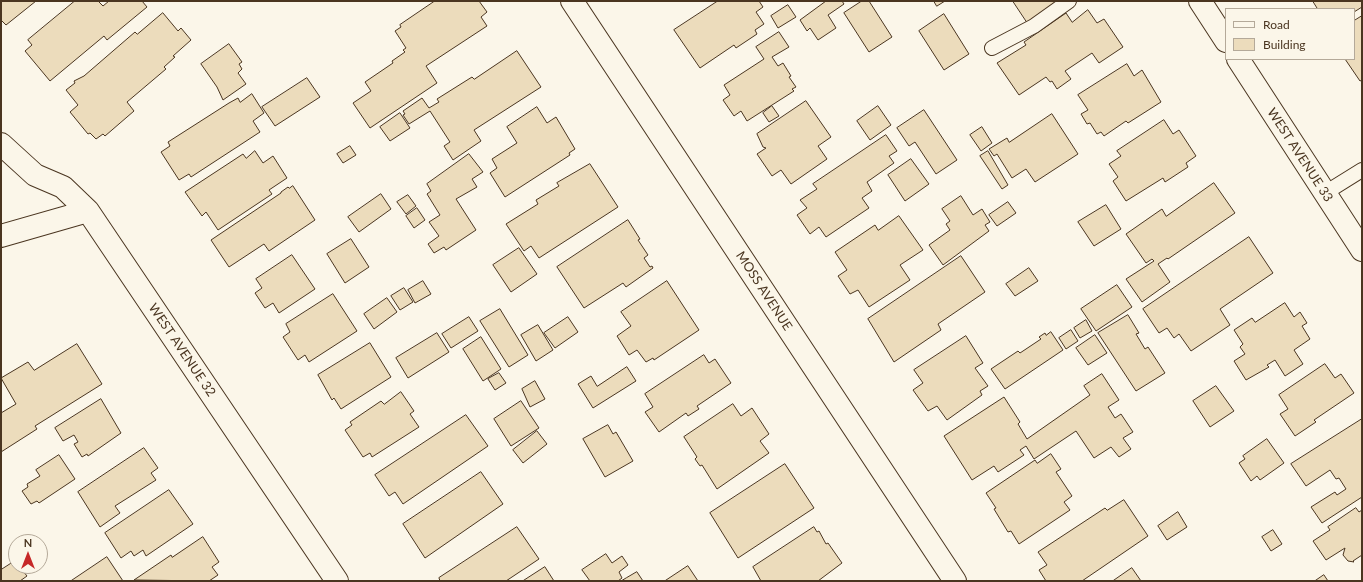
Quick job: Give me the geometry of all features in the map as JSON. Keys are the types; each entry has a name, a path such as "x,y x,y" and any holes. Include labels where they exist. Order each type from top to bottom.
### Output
{"street":[{"name":"MOSS AVENUE","path":"572,1 955,581"},
{"path":"1200,1 1225,39"},
{"name":"WEST AVENUE 33","path":"1239,60 1362,250"},
{"name":"WEST AVENUE 32","path":"1,144 35,175 63,186 88,211 337,581"},
{"path":"1,236 88,211"}],"lane":[{"path":"992,48 1034,26 1070,1"},
{"path":"1325,193 1362,170"}],"building":[{"path":"1,1 36,1 6,25 1,20"},
{"path":"75,1 100,1 99,2 103,6 109,1 142,1 147,7 107,40 104,36 50,81 25,51 32,45 28,40"},
{"path":"435,1 479,1 487,12 481,17 487,26 426,66 437,83 370,128 353,103 371,91 365,82 393,63 392,61 405,52 403,50 406,48 395,31 401,27 400,25"},
{"path":"718,1 759,1 763,7 756,12 764,24 755,30 757,34 736,48 734,45 700,68 674,30"},
{"path":"826,1 842,1 844,4 828,15 836,28 818,40 810,28 807,31 800,20"},
{"path":"862,1 869,1 892,37 869,52 844,13"},
{"path":"934,1 945,1 937,6"},
{"path":"1013,1 1064,1 1029,25"},
{"path":"1313,1 1362,1 1362,7 1355,11 1355,8 1317,8"},
{"path":"788,5 796,17 778,28 771,16"},
{"path":"1088,10 1097,23 1104,19 1123,47 1099,63 1092,53 1065,71 1071,79 1057,89 1052,81 1050,82 1046,77 1019,95 997,63 1026,45 1024,42 1066,13 1072,22"},
{"path":"163,13 178,31 181,28 191,40 173,56 175,57 164,67 166,69 127,102 134,111 105,136 103,134 96,139 90,133 88,134 70,112 78,105 66,90 75,83 74,81 84,76 135,32 137,34"},
{"path":"944,14 969,54 944,70 919,31"},
{"path":"1362,16 1362,80 1360,81 1346,60 1355,60 1355,20"},
{"path":"779,32 789,47 772,57 778,66 783,63 791,76 789,77 796,87 792,89 794,91 747,121 741,111 734,116 723,100 730,95 724,85 764,59 756,47"},
{"path":"229,44 242,62 239,64 242,69 238,73 246,84 223,100 217,87 201,64"},
{"path":"517,51 541,87 474,130 481,141 453,160 444,146 450,142 430,111 409,124 403,115 405,114 403,111 422,98 429,108 439,102 437,99 472,77 474,79"},
{"path":"1127,64 1134,76 1142,70 1161,102 1128,123 1126,121 1104,136 1101,132 1097,134 1090,123 1087,124 1081,114 1088,110 1078,95"},
{"path":"307,78 320,97 275,126 262,107"},
{"path":"252,94 264,113 253,121 260,132 191,177 189,174 179,180 161,152 170,146 168,142 229,103 238,98 240,102"},
{"path":"806,101 831,137 818,146 827,159 791,184 781,170 772,176 757,154 766,148 763,147 757,134"},
{"path":"772,106 779,116 769,122 763,113"},
{"path":"878,106 891,125 870,140 857,121"},
{"path":"537,107 547,123 556,117 575,149 569,153 570,155 505,197 490,173 497,168 492,159 517,143 507,127"},
{"path":"924,110 957,160 936,174 915,142 909,146 897,128"},
{"path":"400,113 410,128 390,141 380,127"},
{"path":"1052,114 1078,154 1035,182 1026,169 1012,178 997,154 994,156 989,149 1007,138 1009,142"},
{"path":"1164,120 1173,134 1179,130 1196,156 1186,163 1188,167 1165,182 1163,178 1126,201 1113,181 1118,177 1109,164 1121,156 1117,151"},
{"path":"982,127 992,143 981,151 970,135"},
{"path":"886,135 897,151 889,156 894,163 867,182 872,191 862,198 869,208 826,237 819,227 810,234 797,215 807,208 800,200 817,189 813,184"},
{"path":"350,146 356,155 343,163 337,154"},
{"path":"255,151 263,163 273,156 287,178 269,190 272,194 218,230 206,212 202,216 185,192 243,154 246,158"},
{"path":"988,151 1008,185 1002,189 980,156"},
{"path":"469,154 483,172 472,179 477,187 456,199 476,230 446,250 444,247 434,253 428,244 439,236 429,222 440,215 427,194 431,191 427,184"},
{"path":"911,159 929,184 905,201 888,175"},
{"path":"590,164 618,207 539,258 531,246 524,251 506,224 538,204 536,200 559,186 557,183"},
{"path":"1214,183 1235,213 1168,259 1167,258 1158,264 1170,282 1142,302 1126,279 1154,261 1152,259 1146,263 1126,234 1162,209 1166,216"},
{"path":"293,186 315,220 269,251 264,244 229,267 211,240 288,187"},
{"path":"381,194 391,209 359,232 348,217"},
{"path":"408,195 416,206 406,214 397,202"},
{"path":"961,196 973,215 982,209 990,222 985,225 989,231 943,265 929,245 950,230 946,224 950,221 942,209"},
{"path":"1008,202 1016,213 997,226 989,215"},
{"path":"1106,205 1121,229 1094,246 1078,222"},
{"path":"417,208 425,220 414,228 406,216"},
{"path":"899,216 923,250 900,265 910,280 869,307 858,290 850,294 838,276 847,270 835,252 875,225 878,230"},
{"path":"628,220 640,239 638,240 648,255 644,258 650,267 652,266 653,268 626,287 623,283 584,308 557,267"},
{"path":"1249,237 1273,273 1220,309 1230,325 1191,351 1179,334 1174,338 1167,328 1159,333 1143,309"},
{"path":"351,239 369,267 345,283 327,254"},
{"path":"519,248 537,274 511,292 493,265"},
{"path":"292,255 315,289 279,313 273,303 265,308 255,293 262,288 256,279"},
{"path":"961,256 985,292 938,324 941,330 894,362 868,319"},
{"path":"1029,268 1038,281 1015,296 1006,284"},
{"path":"423,281 431,294 415,303 408,290"},
{"path":"667,281 699,330 654,360 653,358 646,362 637,350 629,355 617,336 631,326 621,312"},
{"path":"1117,285 1132,307 1096,331 1081,309"},
{"path":"404,288 413,302 400,310 391,296"},
{"path":"333,294 357,331 309,362 305,355 298,360 283,337 290,332 286,324"},
{"path":"387,298 397,312 374,329 364,314"},
{"path":"1285,303 1294,317 1300,312 1307,323 1302,326 1310,339 1294,350 1303,364 1285,376 1275,360 1267,365 1269,367 1246,380 1234,361 1245,354 1240,347 1243,344 1234,330 1252,318 1255,322"},
{"path":"500,309 528,355 509,367 480,321"},
{"path":"1128,315 1139,333 1136,334 1145,349 1148,347 1165,373 1136,391 1098,333"},
{"path":"469,317 478,331 451,348 442,334"},
{"path":"568,317 578,332 555,348 544,333"},
{"path":"1086,320 1092,331 1080,338 1074,328"},
{"path":"538,325 553,350 536,361 521,335"},
{"path":"1071,330 1078,341 1066,349 1059,338"},
{"path":"1051,332 1063,350 1005,389 991,369 1018,351 1020,353 1041,339 1039,337 1045,333 1046,335"},
{"path":"437,333 449,352 408,378 396,358"},
{"path":"1095,335 1107,353 1088,365 1076,348"},
{"path":"966,336 983,363 975,368 988,386 980,391 982,395 947,420 937,406 928,411 913,390 923,383 914,370"},
{"path":"481,337 501,369 483,381 463,349"},
{"path":"370,343 391,377 341,409 334,398 332,400 318,375"},
{"path":"77,344 102,384 35,426 37,429 1,452 1,413 16,404 1,378 28,362 34,370"},
{"path":"704,355 709,363 715,359 731,383 697,406 699,409 688,416 686,413 659,432 645,412 653,407 645,394"},
{"path":"1325,364 1335,378 1341,374 1354,393 1314,420 1316,422 1295,436 1280,414 1288,409 1279,395"},
{"path":"627,367 636,381 593,408 578,384 591,376 597,386"},
{"path":"499,373 506,383 495,390 488,379"},
{"path":"1102,374 1119,400 1108,407 1115,418 1121,414 1133,432 1123,438 1131,449 1119,457 1111,447 1094,458 1076,431 1034,459 1026,446 1020,450 1024,455 998,472 994,466 972,480 944,436 1004,397 1020,422 1018,424 1027,439 1090,395 1084,386"},
{"path":"535,381 545,399 530,407 522,389"},
{"path":"1216,386 1234,411 1210,427 1193,401"},
{"path":"401,392 414,411 410,414 419,427 372,457 370,453 363,457 345,430 352,425 350,422 381,401 384,404"},
{"path":"101,399 121,433 88,456 87,454 82,457 74,444 78,442 74,435 63,441 55,428"},
{"path":"521,401 539,428 511,446 494,419"},
{"path":"733,404 741,416 752,408 769,434 760,441 769,453 717,489 702,465 700,466 695,459 697,457 684,437"},
{"path":"466,415 488,446 403,504 395,492 389,496 375,475"},
{"path":"1362,419 1362,497 1322,523 1311,507 1335,492 1337,495 1346,489 1339,478 1336,479 1330,470 1306,486 1291,464"},
{"path":"608,425 613,434 616,432 633,461 605,477 583,439"},
{"path":"537,431 547,444 523,463 513,450"},
{"path":"1267,439 1284,463 1260,480 1257,476 1251,481 1239,463 1245,459 1243,456"},
{"path":"144,448 158,468 151,473 156,480 115,506 120,513 100,527 78,492"},
{"path":"1051,454 1061,469 1056,472 1072,496 1064,502 1070,510 1019,544 1011,531 1008,532 994,509 996,508 986,493 1035,460 1037,463"},
{"path":"59,455 75,479 39,503 37,501 31,504 22,491 28,487 27,484 40,476 36,470"},
{"path":"785,464 814,508 738,558 710,513"},
{"path":"481,472 503,504 425,558 403,524"},
{"path":"169,490 193,524 146,556 143,550 134,556 131,551 121,558 105,533"},
{"path":"1124,500 1148,536 1082,581 1046,581 1039,570 1047,565 1038,552 1105,508 1107,510"},
{"path":"1356,508 1359,512 1362,510 1362,555 1353,561 1354,562 1348,561 1343,555 1345,548 1326,560 1313,541 1330,530 1328,527"},
{"path":"1178,512 1187,527 1167,540 1158,526"},
{"path":"517,527 539,559 506,581 440,581 439,578"},
{"path":"814,527 817,532 819,531 826,544 828,543 842,563 818,581 761,581 753,567"},
{"path":"1273,530 1282,544 1271,551 1262,537"},
{"path":"203,537 219,562 212,567 218,575 209,581 134,580 171,555 172,557"},
{"path":"606,554 612,563 622,556 628,565 619,572 622,578 618,581 590,581 582,570"},
{"path":"107,557 123,581 71,581"},
{"path":"8,566 8,574 25,574 27,576 20,581 1,581 1,570"},
{"path":"688,566 698,581 665,581"},
{"path":"545,567 554,581 523,581"},
{"path":"1132,568 1141,581 1113,581"},
{"path":"637,572 643,581 621,581 626,578"},
{"path":"1324,575 1328,581 1315,581"}]}
